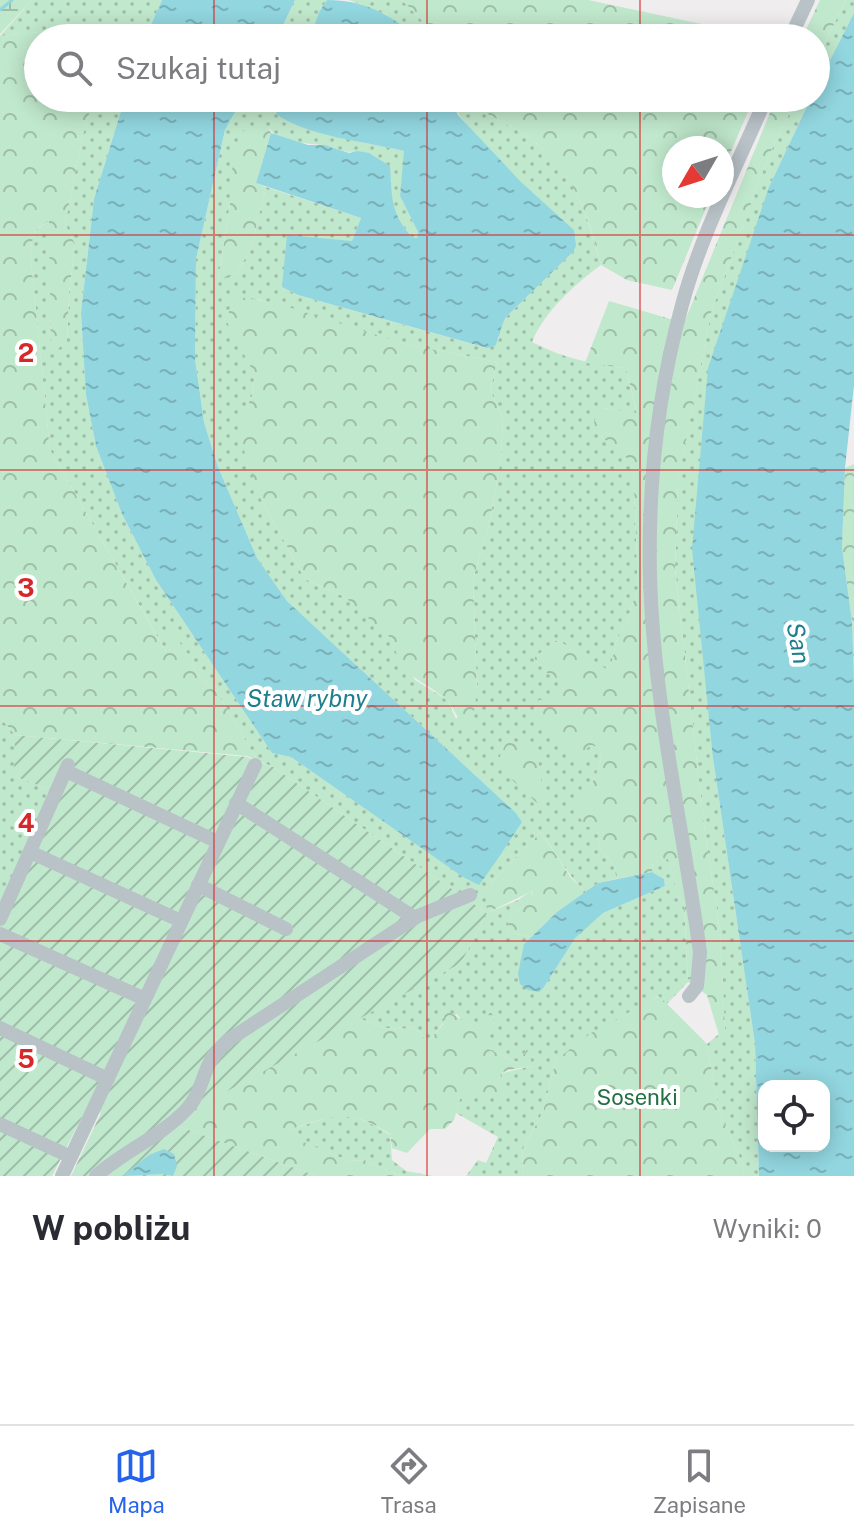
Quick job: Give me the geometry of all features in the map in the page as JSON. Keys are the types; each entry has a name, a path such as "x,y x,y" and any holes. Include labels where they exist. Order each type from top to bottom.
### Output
{"lane":[{"path":"797,24 808,0"},
{"path":"689,996 697,986 700,952 657,665 650,575 652,482 663,394 682,305 700,254 760,112"},
{"path":"62,1176 255,765"},
{"path":"0,919 67,768 218,842"},
{"path":"236,803 415,918"},
{"path":"30,852 181,921"},
{"path":"198,885 286,929"},
{"path":"96,1176 168,1127 189,1108 211,1060 227,1041 415,918 470,895"},
{"path":"0,934 145,999"},
{"path":"0,1028 108,1079"},
{"path":"0,1124 71,1157"}],"green space":[{"path":"0,0 32,0 0,34"},
{"path":"32,0 162,0 151,24 24,24 24,34 0,36"},
{"path":"295,0 327,0 315,24 284,24"},
{"path":"349,0 402,0 425,24 399,24 385,14"},
{"path":"402,0 588,0 701,24 425,24"},
{"path":"820,0 846,0 830,32 830,24 809,24"},
{"path":"846,0 854,0 854,13 830,60 830,32"},
{"path":"24,34 24,112 90,112 65,224 75,244 67,341 51,355 49,221 35,230 30,251 50,450 166,652 170,629 191,658 197,674 216,691 257,760 247,756 15,735 0,717 0,36"},
{"path":"90,112 121,112 94,199 81,313 86,395 96,446 122,514 156,580 272,753 291,757 445,864 509,837 522,822 516,813 287,601 257,558 218,467 204,422 195,359 196,259 225,130 235,112 276,112 302,127 405,151 400,196 418,232 417,238 412,237 398,218 391,196 391,180 357,151 287,140 268,127 230,204 218,280 237,273 251,248 266,187 361,218 352,241 282,287 298,295 486,348 499,339 499,329 506,317 573,252 574,230 489,150 458,112 485,112 535,142 565,173 587,217 601,265 561,299 532,342 578,360 626,368 637,414 603,408 596,432 633,462 638,588 616,642 610,672 557,640 534,658 547,673 563,681 557,698 582,764 584,750 591,745 601,748 597,772 575,808 597,829 600,849 615,866 616,879 598,883 586,892 567,871 541,832 491,883 487,913 273,767 257,760 216,691 197,674 191,658 168,655 50,450 30,251 35,230 50,221 51,354 67,341 75,244 65,224","holes":["257,299 405,344 497,362 490,390 503,419 501,458 489,525 473,579 477,692 456,719 447,700 415,680 393,640 368,615 345,597 305,579 261,499 240,425 252,396 255,375"]},
{"path":"485,112 748,112 734,144 734,136 662,136 662,208 706,208 672,290 627,280 601,265 587,217 573,187 554,160 535,142"},
{"path":"770,112 790,112 768,157 711,313 678,481 675,568 704,825 720,931 725,1029 719,1035 707,995 688,982 684,904 679,899 668,859 653,861 652,872 616,879 615,866 600,849 597,829 585,826 574,808 597,772 601,748 591,745 585,750 582,765 558,745 537,721 539,700 557,698 562,681 547,673 534,658 557,640 610,671 616,642 638,588 633,463 596,432 594,421 602,408 637,413 626,368 585,363 609,301 684,323 731,208 734,208 734,201"},
{"path":"790,112 804,112 769,187 713,758 755,1044 759,1176 743,1176 742,1163 719,1110 707,1044 725,1029 720,931 704,825 675,568 678,480 711,313 768,157"},
{"path":"255,126 268,127 271,133 256,183 266,187 251,248 237,273 218,281 230,204 233,157 241,132"},
{"path":"232,296 276,303 405,344 497,362 490,390 503,419 501,458 489,525 473,579 477,692 470,735 445,699 406,670 396,653 393,640 345,597 305,579 261,499 245,454 239,425 252,396 255,375 227,322"},
{"path":"854,464 854,679 852,622 842,547 845,468"},
{"path":"0,717 15,735 15,776 51,790 0,906"},
{"path":"15,735 247,757 273,767 487,913 461,963 169,1123 317,1176 71,1176 101,1113 87,1107 52,1176 0,1176 0,906 51,790 14,776"},
{"path":"507,741 531,744 540,767 543,797 537,803 496,765"},
{"path":"541,832 571,878 586,892 557,912 531,937 507,932 509,919 533,897 532,891 487,913 486,898 491,883"},
{"path":"668,858 679,899 684,904 688,982 667,1004 658,996 556,1060 543,1112 523,1149 522,1176 466,1176 478,1160 486,1163 498,1137 456,1113 460,1098 508,1094 499,1074 532,1066 526,1050 519,1063 485,1048 494,1022 491,1012 481,1029 467,1027 457,1014 443,1023 428,1042 416,1029 384,1028 358,1018 461,963 487,913 531,891 533,897 509,919 507,932 531,937 524,944 544,987 575,937 603,913 665,886 664,879 652,872 653,861"},
{"name":"Sosenki","path":"659,996 707,1044 719,1110 742,1163 743,1176 522,1176 523,1149 543,1112 556,1060 591,1033"},
{"path":"491,1010 494,1022 486,1048 518,1063 527,1049 533,1066 500,1074 509,1094 460,1099 454,1120 445,1129 430,1129 407,1153 392,1148 390,1134 353,1117 331,1117 292,1129 294,1138 349,1161 364,1160 401,1176 317,1176 169,1123 358,1018 384,1028 416,1029 428,1042 443,1024 445,1011 481,1029"},
{"path":"336,1115 358,1119 384,1131 390,1135 392,1160 406,1171 433,1176 401,1176 364,1160 349,1161 293,1138 292,1129"}],"water":[{"path":"162,0 295,0 284,24 151,24"},
{"path":"327,0 340,1 376,10 400,24 315,24"},
{"name":"San","path":"854,13 854,385 845,468 842,547 852,622 854,679 854,1176 759,1176 758,1152 830,1152 830,1080 758,1080 758,1143 755,1044 713,758 692,549 708,368 769,187 804,112 830,112 830,60"},
{"name":"Staw rybny","path":"121,112 235,112 225,130 196,259 195,359 204,422 218,467 257,558 287,601 516,813 522,822 479,885 291,757 272,753 156,580 122,514 96,446 86,395 81,313 94,199"},
{"path":"456,112 521,182 574,230 576,246 506,317 495,346 487,348 298,295 282,287 287,235 352,241 361,218 256,183 271,133 308,145 325,145 349,153 369,153 390,166 396,212 412,237 417,238 418,232 400,196 404,151 320,133 288,122 276,114"},
{"path":"652,872 664,879 665,886 603,913 575,938 539,992 528,990 520,984 518,974 524,944 557,912 598,883"},
{"path":"164,1149 174,1154 177,1166 173,1176 122,1176 149,1155"}],"waterway":[{"path":"0,10 12,0"}]}
